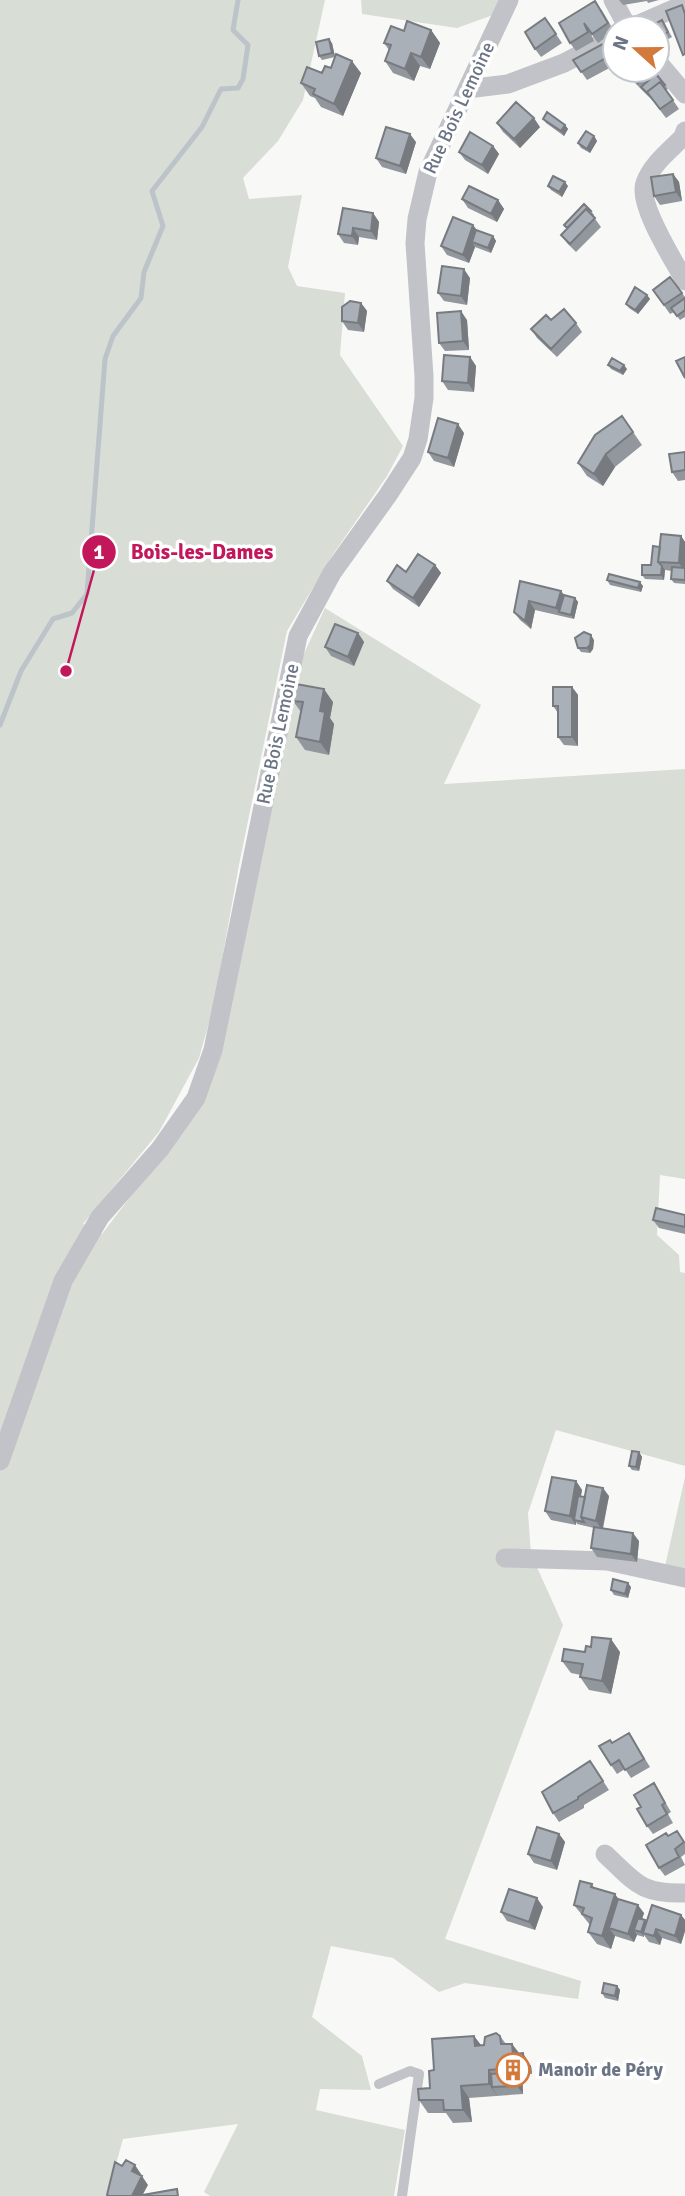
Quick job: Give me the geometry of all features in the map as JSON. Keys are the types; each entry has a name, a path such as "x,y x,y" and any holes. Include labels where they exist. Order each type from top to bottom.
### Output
{"street":[{"name":"Rue Bois Lemoine","path":"0,1461 63,1281 100,1217 160,1149 196,1098 213,1050 298,636 332,572 388,495 412,457 418,439 424,398 415,268 417,219 428,172 509,0"},
{"path":"662,14 685,4"},
{"path":"467,89 508,84 564,63 601,43"},
{"path":"671,78 685,94"},
{"path":"685,131 683,138 655,166 643,185 648,212 685,281"},
{"path":"505,1558 607,1561 685,1578"},
{"path":"604,1854 649,1891 685,1893"}],"lane":[{"path":"379,2084 410,2071 419,2074 402,2196"}],"shaded area":[{"path":"0,0 325,0 303,100 278,141 243,178 249,199 302,195 288,267 297,286 345,293 340,355 403,446 387,476 332,556 287,631 239,865 213,1009 199,1058 159,1132 83,1224 102,1234 201,1104 296,671 325,608 481,705 444,784 685,769 685,1179 660,1175 657,1235 679,1255 680,1272 685,1273 685,1466 556,1430 528,1513 531,1554 563,1625 445,1939 581,1981 578,1999 465,1983 439,1992 393,1958 331,1946 312,2017 362,2056 371,2090 320,2089 316,2110 405,2130 394,2196 210,2196 204,2192 238,2124 123,2139 107,2196 0,2196"},
{"path":"361,0 501,0 493,15 457,28 362,14"},
{"path":"685,1477 685,1570 665,1566"}],"building":[{"path":"595,1 603,14 601,28 592,34 584,23 588,32 570,43 559,23"},
{"path":"682,5 685,14 683,55 671,24 671,14 666,11"},
{"path":"545,18 556,34 535,49 525,32"},
{"path":"407,21 431,30 421,57 411,53 405,69 385,61 391,45 384,43 391,26 404,31"},
{"path":"329,39 332,53 319,56 316,42"},
{"path":"601,45 601,61 581,72 573,60"},
{"path":"336,54 352,61 334,104 313,94 315,89 301,83 307,67 322,73 325,66 331,68"},
{"path":"644,84 657,84 647,92 650,96 641,87"},
{"path":"661,84 673,100 660,109 647,92"},
{"path":"516,102 534,118 514,139 497,123"},
{"path":"547,112 565,125 561,131 543,119"},
{"path":"386,127 410,134 400,166 376,158"},
{"path":"586,131 594,136 587,149 578,143"},
{"path":"470,132 493,146 482,165 459,152"},
{"path":"673,174 676,192 654,196 651,177"},
{"path":"553,176 565,182 559,192 548,186"},
{"path":"469,186 498,200 491,214 462,199"},
{"path":"584,204 591,211 586,209 567,228 564,225"},
{"path":"343,208 373,213 371,231 353,228 352,236 338,234"},
{"path":"586,209 595,218 570,244 561,235"},
{"path":"453,217 473,225 463,255 441,246"},
{"path":"476,230 493,236 488,248 472,242"},
{"path":"442,266 464,269 461,296 438,293"},
{"path":"670,277 682,293 664,305 653,290"},
{"path":"635,287 647,295 635,310 626,304"},
{"path":"685,298 685,310 677,316 671,308"},
{"path":"350,301 361,303 358,323 342,321 342,307"},
{"path":"564,309 576,323 551,349 531,329 546,315 551,320"},
{"path":"461,311 463,341 439,343 437,313"},
{"path":"444,355 470,357 468,383 442,381"},
{"path":"685,357 685,378 676,361"},
{"path":"612,358 624,365 620,371 608,365"},
{"path":"622,416 633,432 606,454 594,474 578,463 595,435"},
{"path":"438,418 458,424 448,458 428,452"},
{"path":"685,452 685,470 672,472 669,454"},
{"path":"661,534 681,536 679,563 658,562"},
{"path":"653,546 660,547 658,562 662,566 661,575 642,575 642,565 651,565"},
{"path":"418,554 435,565 413,598 387,581 397,565 406,572"},
{"path":"672,567 685,568 685,580 671,579"},
{"path":"609,574 640,582 638,588 607,580"},
{"path":"520,581 561,591 556,608 529,601 525,621 514,612"},
{"path":"564,595 575,598 571,615 559,612"},
{"path":"335,624 358,633 348,657 325,647"},
{"path":"584,632 591,635 590,645 587,648 578,648 575,638"},
{"path":"296,684 324,689 320,711 325,712 320,742 296,737 303,702 293,701"},
{"path":"553,687 572,687 572,737 558,737 558,706 553,706"},
{"path":"656,1208 685,1215 685,1227 653,1220"},
{"path":"632,1451 639,1452 636,1467 629,1466"},
{"path":"552,1477 576,1481 570,1516 545,1511"},
{"path":"587,1485 603,1488 596,1521 581,1517"},
{"path":"578,1496 585,1497 581,1517 584,1522 574,1520"},
{"path":"594,1527 633,1533 631,1554 591,1548"},
{"path":"613,1579 628,1583 625,1594 611,1590"},
{"path":"592,1637 611,1639 602,1681 580,1677 583,1664 562,1661 564,1649 585,1652 586,1646 591,1647"},
{"path":"629,1733 644,1759 625,1770 619,1760 611,1765 599,1746 610,1740 612,1743"},
{"path":"590,1761 603,1781 553,1813 542,1792"},
{"path":"654,1783 665,1803 662,1805 667,1814 647,1826 637,1809 641,1807 634,1795"},
{"path":"537,1827 559,1834 551,1861 528,1854"},
{"path":"677,1831 684,1842 675,1849 679,1857 659,1868 646,1845 666,1833 668,1836"},
{"path":"580,1881 615,1894 602,1936 588,1932 592,1918 582,1914 584,1908 574,1905"},
{"path":"509,1889 537,1898 529,1922 501,1912"},
{"path":"618,1899 638,1905 628,1934 609,1928"},
{"path":"652,1905 681,1915 675,1936 656,1929 654,1936 643,1933"},
{"path":"638,1918 645,1920 641,1932 634,1930"},
{"path":"604,1983 617,1986 615,1996 602,1993"},
{"path":"496,2033 500,2036 501,2044 512,2044 513,2054 523,2053 523,2061 514,2062 514,2068 489,2070 489,2084 461,2086 463,2110 444,2110 443,2100 419,2100 418,2089 430,2088 429,2071 434,2070 432,2039 474,2036 475,2046 484,2045 485,2037"},
{"path":"516,2072 517,2086 492,2087 491,2074"},
{"path":"126,2160 135,2165 132,2171 142,2176 132,2196 107,2195 115,2162 122,2166"},
{"path":"177,2189 178,2196 143,2195"}],"waterway":[{"path":"0,725 21,671 53,619 72,613 87,594 105,359 113,336 141,298 144,272 163,226 152,191 202,127 221,89 238,88 243,79 248,45 233,30 238,0"}],"place":[{"name":"Bois-les-Dames","path":"66,671"},
{"name":"Manoir de Péry","path":"513,2070"}]}
